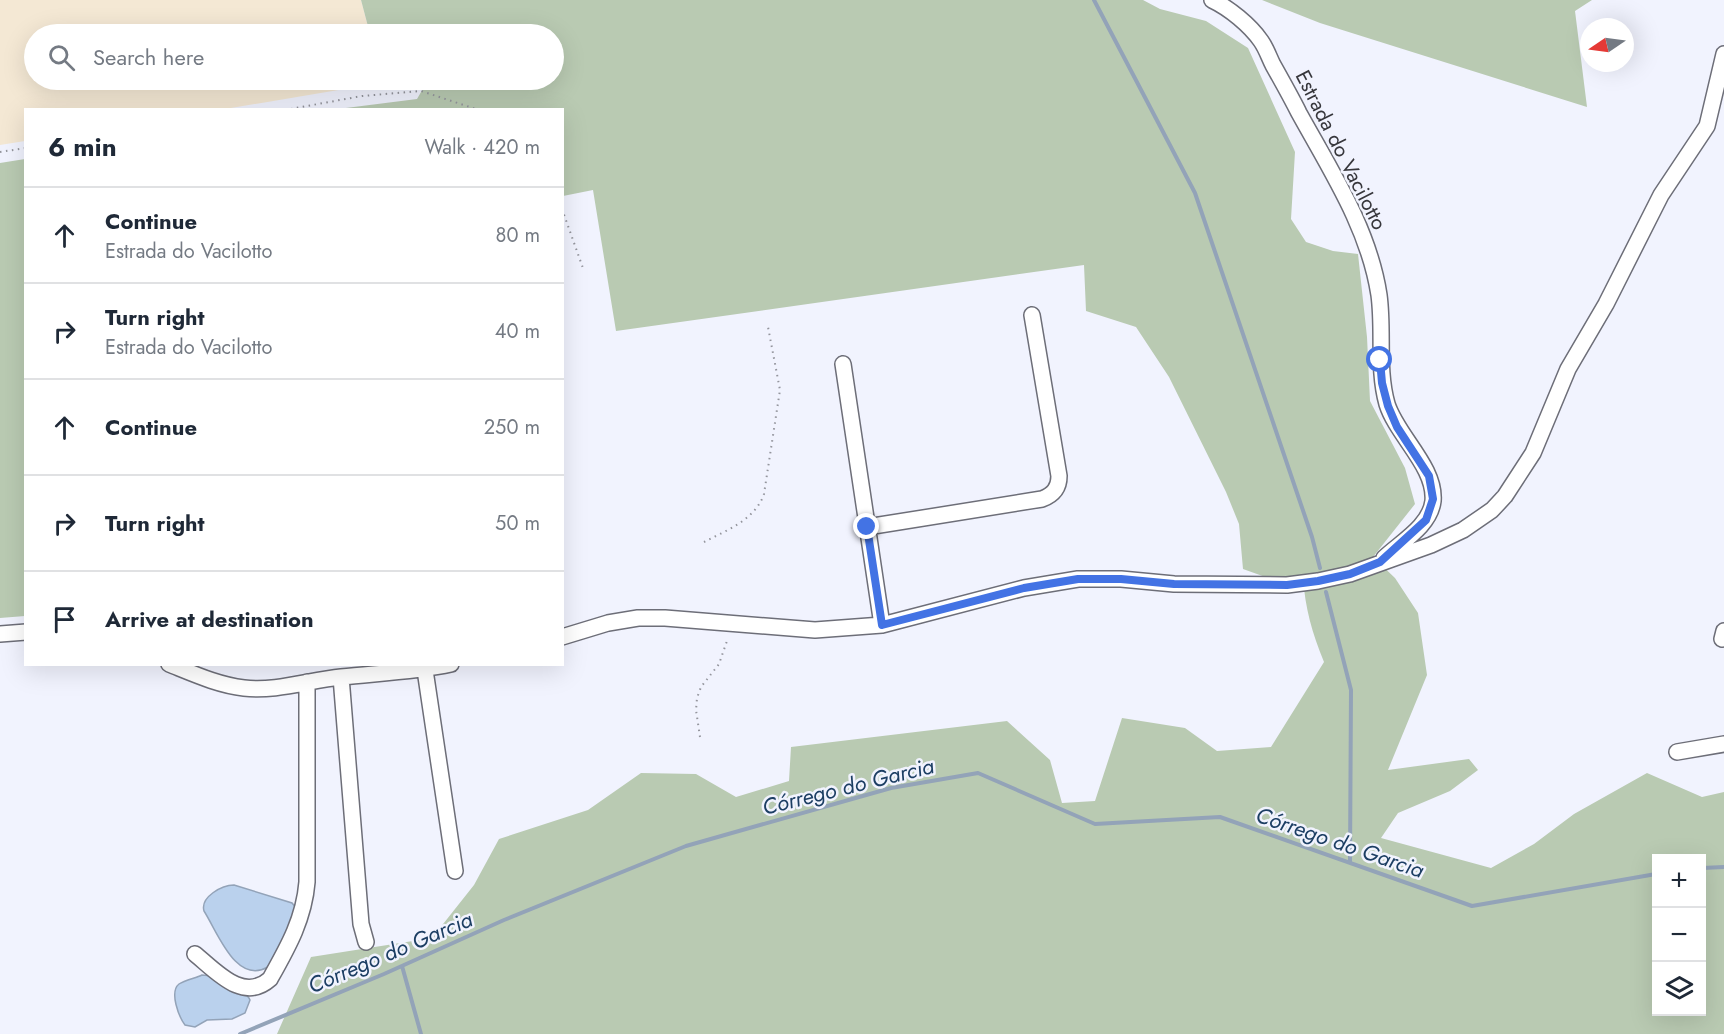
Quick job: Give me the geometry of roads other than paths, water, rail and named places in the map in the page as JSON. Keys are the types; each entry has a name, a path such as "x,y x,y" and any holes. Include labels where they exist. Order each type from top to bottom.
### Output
{"street":[{"name":"Estrada do Vacilotto","path":"1212,0 1234,15 1261,40 1357,220 1371,258 1379,297 1380,360 1382,383 1388,406 1397,427 1429,476 1433,491 1432,506 1426,520 1380,562"},
{"path":"564,636 608,623 638,618 665,618 815,630 882,625 1024,588 1078,579 1121,579 1174,584 1287,585 1350,574 1431,546 1463,530 1492,510 1517,480 1533,453 1568,369 1606,303 1661,195 1707,126 1724,54"},
{"path":"867,527 1042,499 1056,490 1059,476 1032,315"},
{"path":"843,364 882,625"},
{"path":"0,634 24,632"},
{"path":"175,666 208,680 247,688 425,670 442,666"},
{"path":"425,670 455,871"},
{"path":"341,677 361,924 366,942"},
{"path":"195,954 234,985 243,988 258,987 270,979 298,926 307,882 307,682"},
{"path":"1677,752 1724,744"}],"water":[{"path":"234,885 292,903 297,909 288,938 268,967 257,971 246,969 229,954 204,911 205,901 213,893"},
{"path":"202,975 229,984 243,992 250,1000 245,1013 232,1019 207,1020 195,1027 185,1025 176,1005 176,988 181,983"}],"waterway":[{"path":"1094,0 1195,193 1312,537 1320,568"},
{"path":"1326,592 1351,690 1350,863"},
{"name":"Córrego do Garcia","path":"240,1034 384,974 504,920 686,846 891,788 978,773 1095,824 1220,817 1472,906 1652,875"},
{"name":"Córrego do Garcia","path":"1706,868 1724,867"},
{"path":"402,966 421,1034"}]}
